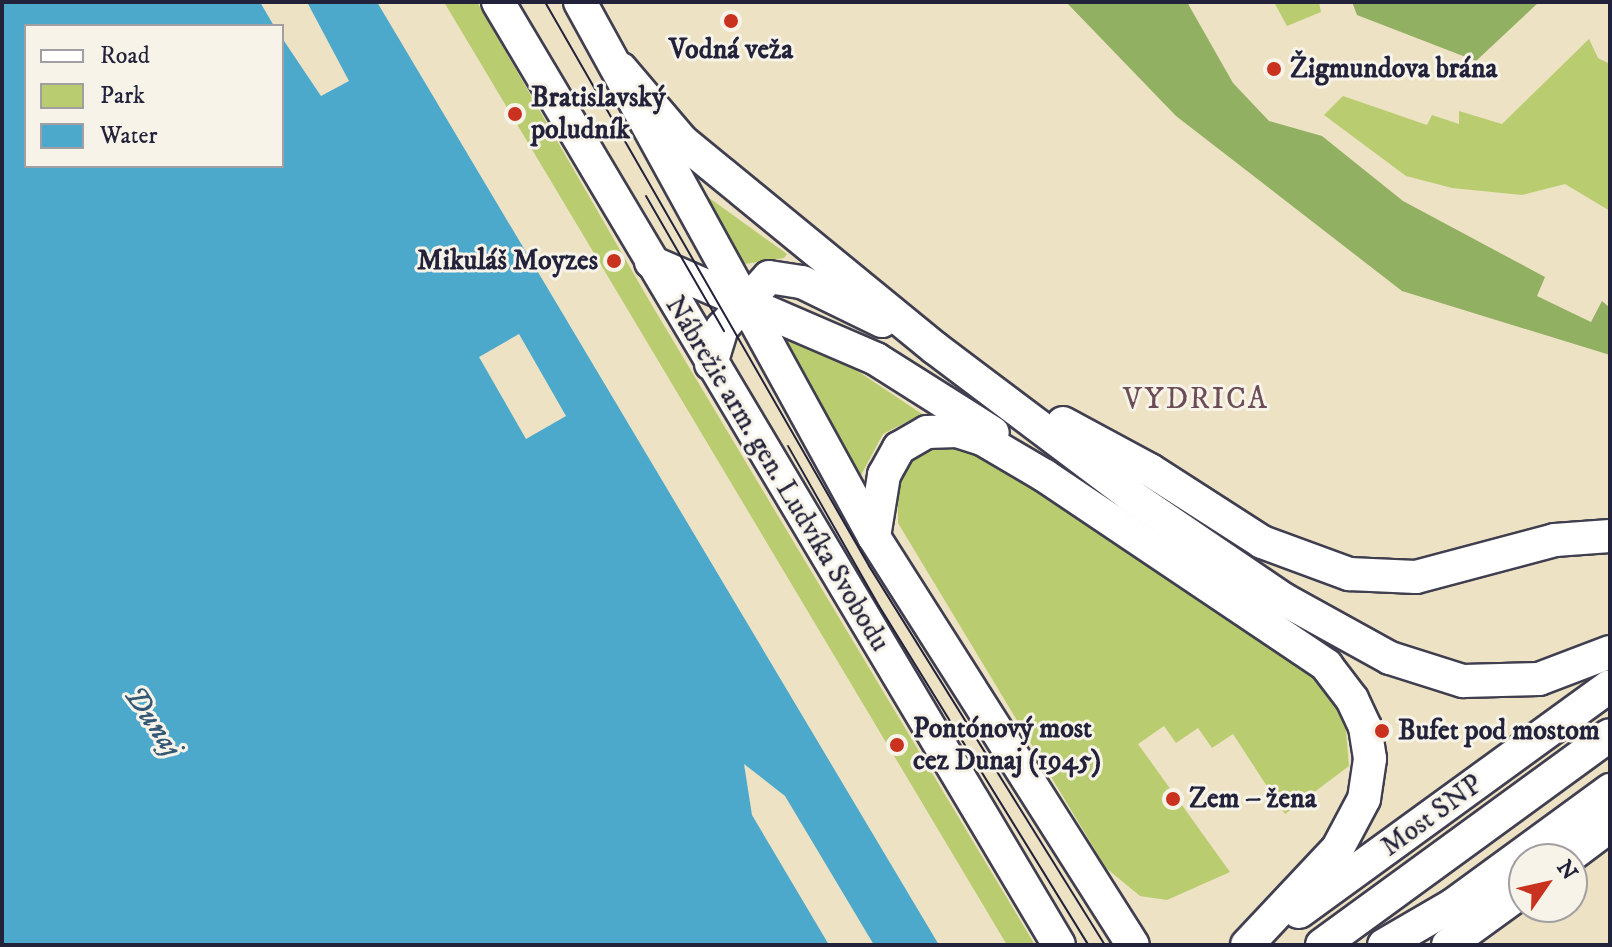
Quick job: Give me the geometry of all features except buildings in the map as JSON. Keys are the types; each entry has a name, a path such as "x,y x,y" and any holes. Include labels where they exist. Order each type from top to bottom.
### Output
{"main road":[{"name":"Nábrežie arm. gen. Ludvíka Svobodu","path":"498,2 1059,945"},
{"name":"Nábrežie arm. gen. Ludvíka Svobodu","path":"580,2 621,69 874,537 1133,945"},
{"path":"621,69 682,141 935,348 990,384 1150,470 1262,542 1329,569 1416,577 1465,568 1555,540 1610,536"},
{"path":"651,262 912,380 994,434 1045,476"},
{"path":"711,364 722,328 769,277 790,277 935,348"},
{"path":"990,384 1130,495 1283,599 1374,650 1424,672 1499,683 1559,674 1610,652"},
{"path":"874,537 890,460 911,439 927,432 957,431 984,440 1045,476 1304,647 1344,688 1369,739 1369,770 1360,809 1331,856 1250,945"},
{"name":"Most SNP","path":"1250,945 1610,686"},
{"name":"Most SNP","path":"1322,945 1610,735"},
{"path":"1384,945 1453,905 1607,792"},
{"path":"1587,843 1610,826"},
{"path":"1448,945 1508,902"}],"green space":[{"path":"444,2 477,2 650,302 1035,945 1007,945"},
{"path":"1066,2 1187,2 1233,83 1269,121 1322,136 1403,201 1545,277 1537,296 1591,322 1602,301 1610,308 1610,355 1402,291 1176,116"},
{"path":"1274,2 1319,2 1321,12 1287,26"},
{"path":"1352,2 1539,2 1476,61 1357,15"},
{"path":"1589,39 1598,58 1610,64 1610,211 1565,184 1522,195 1452,188 1406,176 1324,115 1343,96 1427,125 1432,115 1459,124 1459,111 1502,124"},
{"path":"701,192 787,254 784,258 745,264"},
{"path":"792,335 826,350 922,414 883,434 860,477 786,345"},
{"path":"942,443 998,462 1296,655 1333,696 1345,720 1349,766 1285,814 1233,734 1212,748 1198,728 1176,743 1164,726 1138,744 1230,872 1167,900 1140,896 1106,868 898,523 898,489 911,460"}],"water":[{"name":"Dunaj","path":"2,2 377,2 939,945 2,945"}],"pier":[{"path":"260,2 307,2 349,81 321,96 284,41 284,24 273,24"},
{"path":"519,334 566,416 526,439 479,357"},
{"path":"744,764 785,796 874,945 829,945 752,815"}],"tram line":[{"path":"545,2 869,566 1105,945"},
{"path":"646,196 724,331"},
{"path":"788,446 879,606 1088,945"}],"place":[{"name":"Vodná veža","path":"731,21"},
{"name":"Žigmundova brána","path":"1274,69"},
{"name":"Bratislavský poludník","path":"515,114"},
{"name":"Mikuláš Moyzes","path":"614,261"},
{"name":"Bufet pod mostom","path":"1382,731"},
{"name":"Pontónový most cez Dunaj (1945)","path":"897,745"},
{"name":"Zem – žena","path":"1173,799"}],"district":[{"name":"VYDRICA","path":"1196,400"}]}
